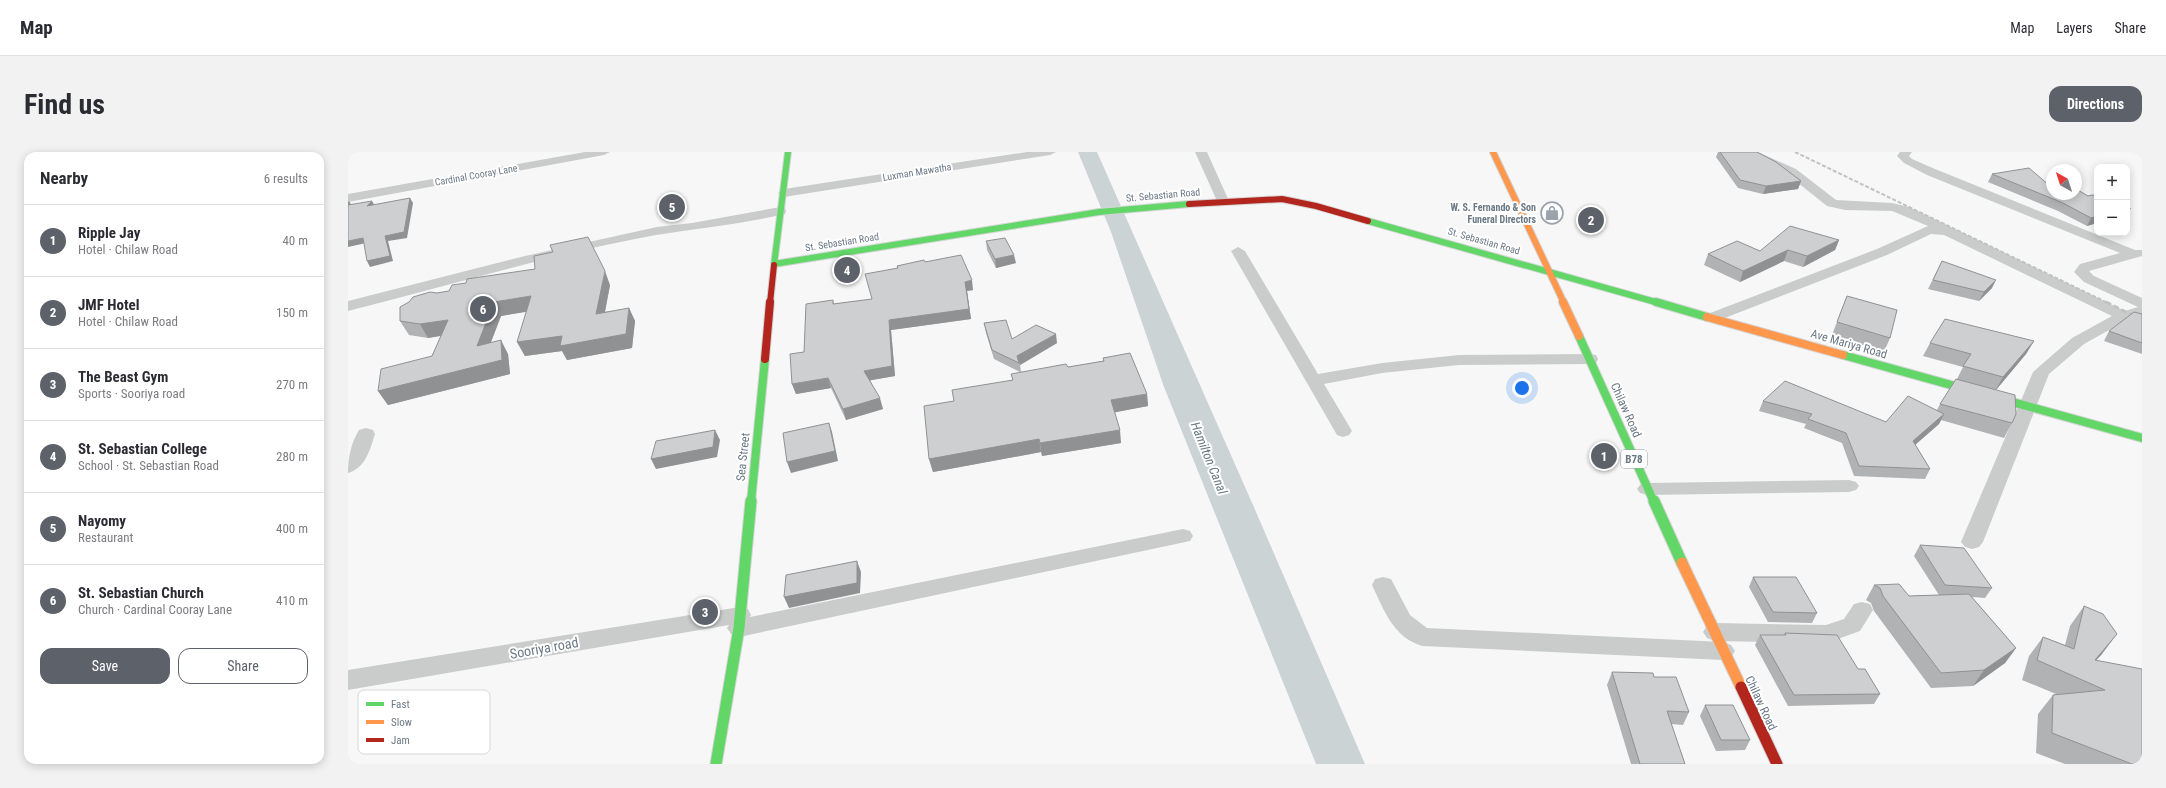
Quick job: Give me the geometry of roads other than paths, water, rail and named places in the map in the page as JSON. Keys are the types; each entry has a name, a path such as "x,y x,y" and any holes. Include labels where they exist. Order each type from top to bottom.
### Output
{"street":[{"name":"Cardinal Cooray Lane","path":"348,198 604,152"},
{"name":"Sea Street","path":"716,764 739,621 774,264 788,152"},
{"name":"Luxman Mawatha","path":"784,193 1017,154 1050,152"},
{"path":"1201,152 1223,201"},
{"name":"Chilaw Road","path":"1493,152 1590,359 1647,489 1777,764"},
{"path":"1906,152 1903,156 1908,161 1931,172 2138,253"},
{"path":"1755,155 1792,172 1832,203 1845,206 1892,207 1904,210 2124,316"},
{"name":"St. Sebastian Road","path":"774,264 1099,212 1223,201 1282,199 1316,206 1549,271"},
{"path":"348,306 525,260 657,230 692,227 780,211"},
{"path":"1711,318 1882,252 1929,230 1947,231"},
{"path":"1238,250 1343,431"},
{"path":"2138,253 2085,267 2081,272 2090,279 2142,304"},
{"name":"Ave Mariya Road","path":"1549,271 2028,408 2142,438"},
{"path":"1972,542 2028,408 2041,372 2078,341 2124,316 2142,310"},
{"path":"1314,380 1382,368 1459,360 1590,359"},
{"path":"348,468 357,458 366,434"},
{"path":"1647,489 1849,486"},
{"name":"Sooriya road","path":"348,680 739,621 1183,536"},
{"path":"1383,586 1401,621 1422,637 1719,642 1827,634 1852,625 1862,610"}],"water":[{"name":"Hamilton Canal","path":"1078,152 1097,152 1253,505 1365,764 1316,764 1164,387 1111,232"}],"railway":[{"path":"1795,152 2108,303"},
{"path":"2108,303 2142,320"}],"place":[{"name":"Nayomy","path":"672,207"},
{"name":"W. S. Fernando & Son Funeral Directors","path":"1552,213"},
{"name":"JMF Hotel","path":"1591,220"},
{"name":"St. Sebastian College","path":"847,270"},
{"name":"St. Sebastian Church","path":"483,309"},
{"name":"Ripple Jay","path":"1604,456"},
{"name":"The Beast Gym","path":"705,612"}]}
